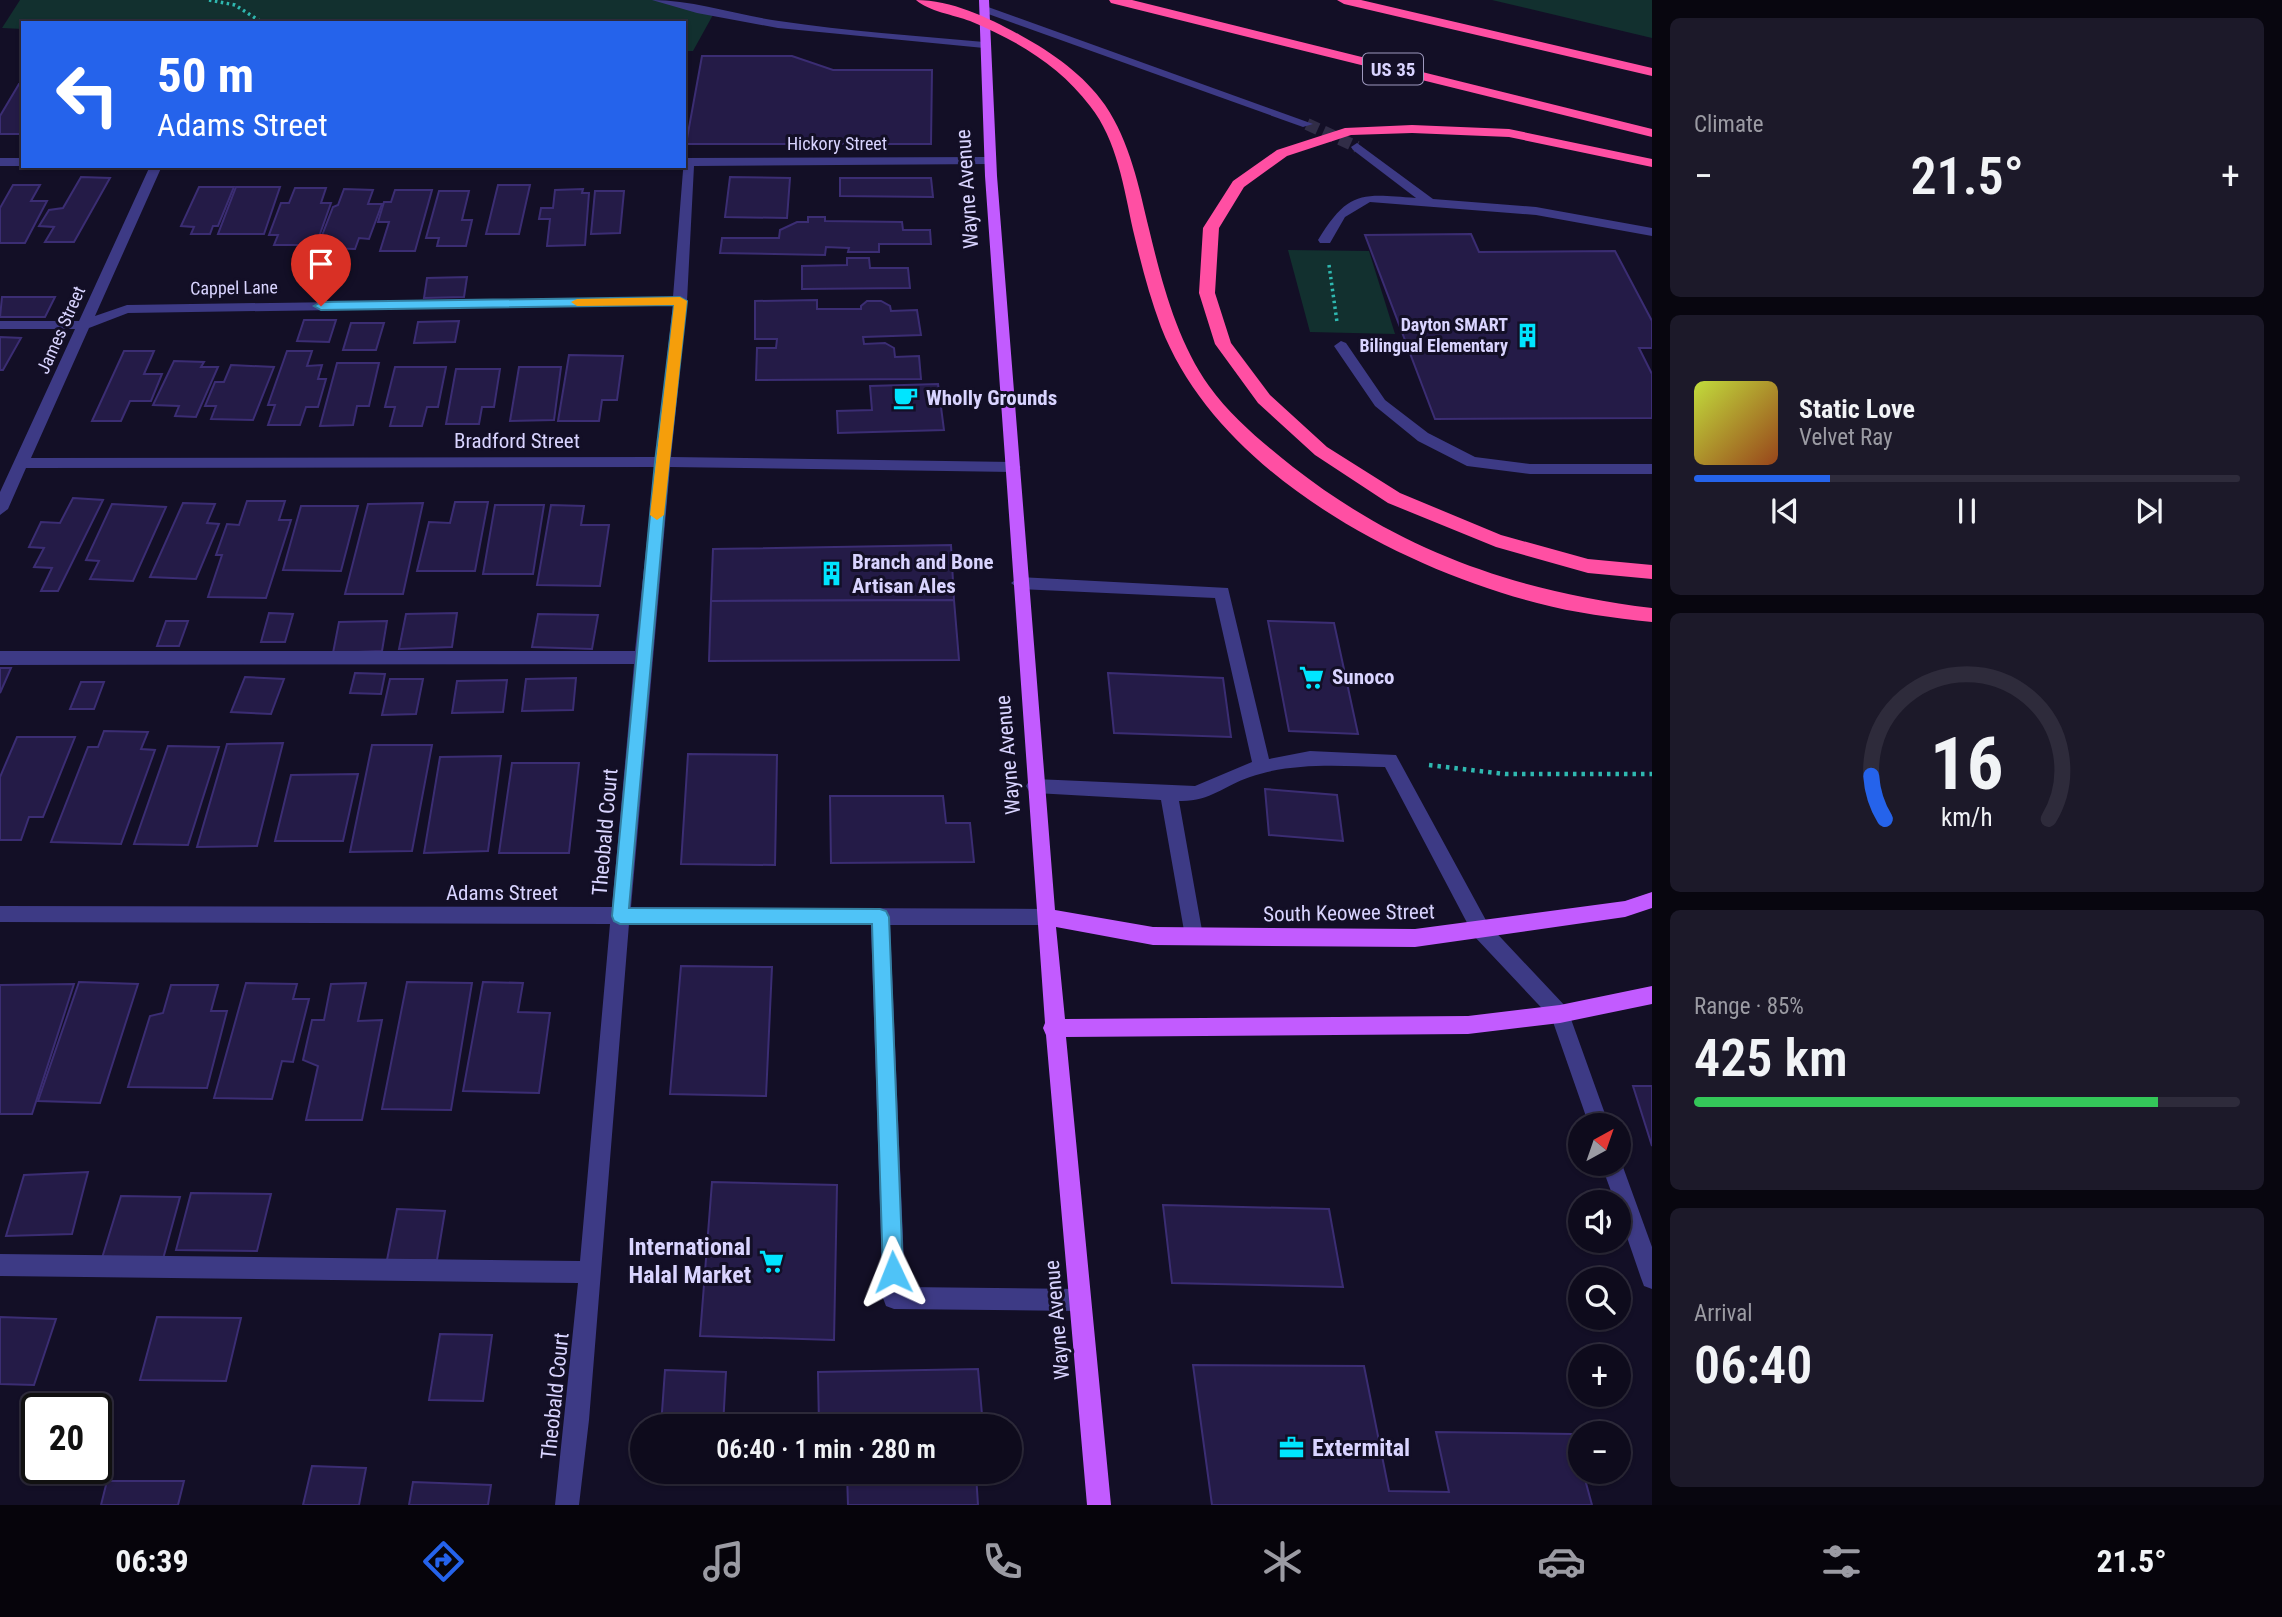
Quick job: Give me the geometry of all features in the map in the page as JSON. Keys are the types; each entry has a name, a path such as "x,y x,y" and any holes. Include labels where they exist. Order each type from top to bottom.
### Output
{"highway":[{"path":"923,0 983,22 1048,57 1098,107 1124,160 1152,274 1167,318 1195,378 1233,427 1291,475 1353,518 1422,554 1500,585 1577,605 1652,615"},
{"name":"US 35","path":"1116,0 1652,133"},
{"path":"1344,0 1652,72"},
{"path":"1380,0 1652,72"},
{"path":"1652,163 1509,133 1412,129 1350,131 1282,153 1238,184 1211,228 1207,293 1223,344 1264,400 1321,451 1394,498 1496,540 1588,566 1652,572"}],"main road":[{"name":"Wayne Avenue","path":"984,4 989,161 1053,1028 1099,1505"},
{"name":"South Keowee Street","path":"1045,917 1153,936 1415,938 1625,909 1652,900"},
{"path":"1053,1028 1468,1025 1560,1014 1652,995"}],"street":[{"path":"657,0 747,20 887,38 984,45"},
{"path":"984,4 1307,124"},
{"path":"1357,147 1429,202"},
{"name":"Hickory Street","path":"686,162 989,161"},
{"path":"0,162 21,162"},
{"name":"James Street","path":"0,509 155,168"},
{"name":"Theobald Court","path":"567,1505 590,1272 643,657 680,301 686,168"},
{"path":"1325,240 1340,215 1368,198 1536,211 1652,232"},
{"name":"Cappel Lane","path":"0,325 84,325 127,309 680,301"},
{"path":"1341,346 1380,403 1423,437 1472,462 1530,469 1652,469"},
{"name":"Bradford Street","path":"22,463 662,462 1013,467"},
{"path":"1019,583 1222,592 1262,767"},
{"path":"0,658 643,657"},
{"path":"1035,786 1197,793 1247,770 1310,758 1390,760 1481,930 1560,1014 1595,1113"},
{"path":"1169,792 1193,936"},
{"name":"Adams Street","path":"0,914 1045,917"},
{"path":"880,917 894,1298 1080,1300"},
{"path":"1616,1176 1652,1278"},
{"path":"0,1265 590,1272"}],"path":[{"path":"209,0 235,5 260,21"},
{"path":"1325,240 1341,346"},
{"path":"1390,760 1505,774 1652,774"}],"green space":[{"path":"20,0 657,0 714,13 693,51 686,51 686,21 21,21 21,29 2,28"},
{"path":"1492,0 1652,0 1652,38"},
{"path":"1288,250 1369,251 1395,334 1310,332"}],"building":[{"path":"702,56 792,56 833,70 932,70 931,144 686,144"},
{"path":"21,84 20,134 0,134 0,116"},
{"path":"81,177 110,178 74,242 45,242 54,227 39,226 49,210 63,208"},
{"path":"730,177 790,178 787,218 725,217"},
{"path":"840,178 931,178 933,197 840,196"},
{"path":"13,185 40,185 31,201 47,201 25,243 0,243 0,208"},
{"path":"498,185 530,185 519,234 486,234"},
{"path":"199,187 234,187 218,226 213,226 210,234 191,234 194,227 181,226"},
{"path":"236,187 280,187 264,234 218,234"},
{"path":"295,188 326,188 321,203 331,203 316,245 274,245 278,235 269,235 281,203 289,203"},
{"path":"344,189 373,190 368,204 382,204 369,239 359,238 355,249 325,248 329,238 321,238 333,207 338,205"},
{"path":"583,189 582,193 589,193 585,245 547,246 550,219 539,219 541,208 553,208 555,190"},
{"path":"395,190 432,190 415,251 380,251 389,222 378,222 384,202 391,202"},
{"path":"439,191 469,191 462,220 472,220 466,246 437,246 439,238 426,238"},
{"path":"595,191 624,191 620,233 591,234"},
{"path":"808,217 825,217 825,221 902,222 903,230 930,230 931,244 879,244 879,252 848,252 849,248 826,247 825,255 720,253 722,238 779,238 780,230 797,222 808,222"},
{"name":"Dayton SMART Bilingual Elementary","path":"1471,234 1479,252 1615,251 1652,321 1652,348 1639,348 1652,374 1652,418 1435,419 1365,235"},
{"path":"847,258 869,258 870,268 908,268 910,288 802,289 802,266 847,265"},
{"path":"467,277 464,297 424,298 427,278"},
{"path":"2,297 55,297 45,317 0,317"},
{"path":"817,300 817,309 861,309 867,301 881,301 890,306 891,311 917,310 921,335 863,337 864,344 885,343 894,348 895,357 919,356 921,379 756,380 757,348 776,348 777,339 755,339 755,301"},
{"path":"304,320 336,320 329,342 297,341"},
{"path":"459,321 455,342 414,343 418,322"},
{"path":"351,323 384,323 376,350 343,350"},
{"path":"0,337 21,338 3,370 0,370"},
{"path":"124,351 154,351 144,374 162,374 151,401 130,401 121,421 92,421"},
{"path":"287,351 312,351 307,366 322,365 318,379 326,379 318,407 306,407 300,425 268,425 275,405 268,405"},
{"path":"569,355 623,356 617,400 602,400 599,421 558,421"},
{"path":"174,361 204,362 201,367 218,367 196,417 175,416 179,406 153,405"},
{"path":"337,363 379,363 369,406 357,406 353,425 320,426"},
{"path":"231,365 274,367 253,420 211,419 216,406 205,406 215,382 224,382"},
{"path":"395,367 446,367 438,407 427,407 422,426 390,426 395,407 385,407"},
{"path":"519,367 561,367 554,420 510,421"},
{"path":"456,369 500,369 494,407 482,407 479,424 446,424"},
{"name":"Wholly Grounds","path":"938,384 944,430 838,433 837,411 872,410 870,386"},
{"path":"73,498 103,500 58,591 41,591 52,568 34,567 44,548 29,547 41,522 60,523"},
{"path":"247,501 285,501 279,520 291,520 266,598 208,597 222,555 216,555 227,524 239,525"},
{"path":"455,502 488,502 475,571 417,571 429,522 450,523"},
{"path":"183,503 215,504 207,523 219,524 196,579 150,577"},
{"path":"423,503 403,594 345,594 368,504"},
{"path":"112,504 166,507 133,581 90,579 99,561 86,560"},
{"path":"495,505 544,505 533,574 483,574"},
{"path":"551,505 584,506 581,525 609,525 600,586 537,585"},
{"path":"301,506 358,506 341,571 283,570"},
{"name":"Branch and Bone Artisan Ales","path":"951,545 954,600 711,601 713,549"},
{"path":"954,600 959,660 709,661 711,601"},
{"path":"269,613 293,614 285,642 261,642"},
{"path":"457,613 452,647 399,649 406,614"},
{"path":"538,614 598,615 592,649 532,647"},
{"path":"166,621 188,621 179,646 157,646"},
{"path":"387,621 382,651 333,653 339,622"},
{"name":"Sunoco","path":"1268,621 1334,623 1358,734 1289,731"},
{"path":"0,668 11,668 0,693"},
{"path":"355,673 385,674 381,694 350,693"},
{"path":"1108,673 1223,678 1231,737 1114,733"},
{"path":"245,677 284,679 271,714 231,712"},
{"path":"576,678 573,710 522,711 526,679"},
{"path":"390,679 423,679 416,714 382,715"},
{"path":"507,680 503,712 452,713 457,681"},
{"path":"81,682 104,682 94,709 70,709"},
{"path":"104,731 148,732 141,749 155,750 121,844 51,842 88,747 98,747"},
{"path":"17,737 75,737 43,817 29,817 21,840 0,840 0,777"},
{"path":"283,743 257,846 197,847 227,744"},
{"path":"372,745 432,745 412,851 350,852"},
{"path":"168,746 219,747 188,845 134,844"},
{"path":"688,754 777,755 775,865 681,864"},
{"path":"501,756 488,851 424,853 440,757"},
{"path":"512,763 579,763 569,853 499,853"},
{"path":"358,774 343,841 275,841 291,775"},
{"path":"1265,789 1337,795 1343,841 1269,835"},
{"path":"830,796 943,796 946,823 970,823 974,862 831,863"},
{"path":"681,966 772,967 766,1096 670,1094"},
{"path":"79,982 138,984 100,1103 38,1101"},
{"path":"407,982 472,983 451,1110 382,1109"},
{"path":"483,982 523,983 518,1012 550,1013 539,1093 463,1091"},
{"path":"246,983 297,984 293,999 309,999 293,1062 282,1061 272,1099 214,1098"},
{"path":"366,983 358,1021 382,1020 362,1120 306,1120 318,1066 303,1060 312,1020 324,1020 331,984"},
{"path":"74,984 32,1114 0,1114 0,985"},
{"path":"171,985 218,985 211,1011 227,1011 207,1088 128,1087 150,1016 163,1013"},
{"path":"1633,1086 1652,1086 1652,1146"},
{"path":"88,1172 72,1234 6,1236 24,1175"},
{"name":"International Halal Market","path":"712,1182 837,1185 834,1340 700,1336"},
{"path":"191,1193 271,1194 257,1251 176,1250"},
{"path":"121,1196 180,1197 163,1259 102,1258"},
{"path":"1163,1205 1329,1209 1343,1287 1172,1283"},
{"path":"397,1209 445,1211 437,1260 387,1260"},
{"path":"0,1317 56,1319 34,1385 0,1384"},
{"path":"157,1317 241,1318 226,1381 140,1380"},
{"path":"440,1334 492,1335 483,1401 429,1400"},
{"name":"Extermital","path":"1193,1365 1364,1366 1389,1491 1449,1492 1436,1432 1568,1434 1568,1484 1586,1484 1592,1505 1212,1505"},
{"path":"978,1369 982,1414 819,1414 818,1372"},
{"path":"665,1370 726,1372 724,1414 662,1414"},
{"path":"312,1466 366,1468 359,1505 303,1505"},
{"path":"112,1481 184,1481 178,1505 101,1505 106,1484 112,1484"},
{"path":"413,1482 491,1485 488,1505 409,1505"},
{"path":"847,1484 977,1484 978,1505 848,1505"}],"tunnel":[{"path":"1307,124 1357,147"}],"slow traffic":[{"path":"577,302 680,301 657,515"}],"place":[{"name":"Dayton SMART Bilingual Elementary","path":"1528,335"},
{"name":"Wholly Grounds","path":"906,398"},
{"name":"Branch and Bone Artisan Ales","path":"832,574"},
{"name":"Sunoco","path":"1312,677"},
{"name":"International Halal Market","path":"771,1261"},
{"name":"Extermital","path":"1292,1448"}],"route":[{"path":"321,306 680,301 662,462 620,916 880,917 893,1272"}]}
